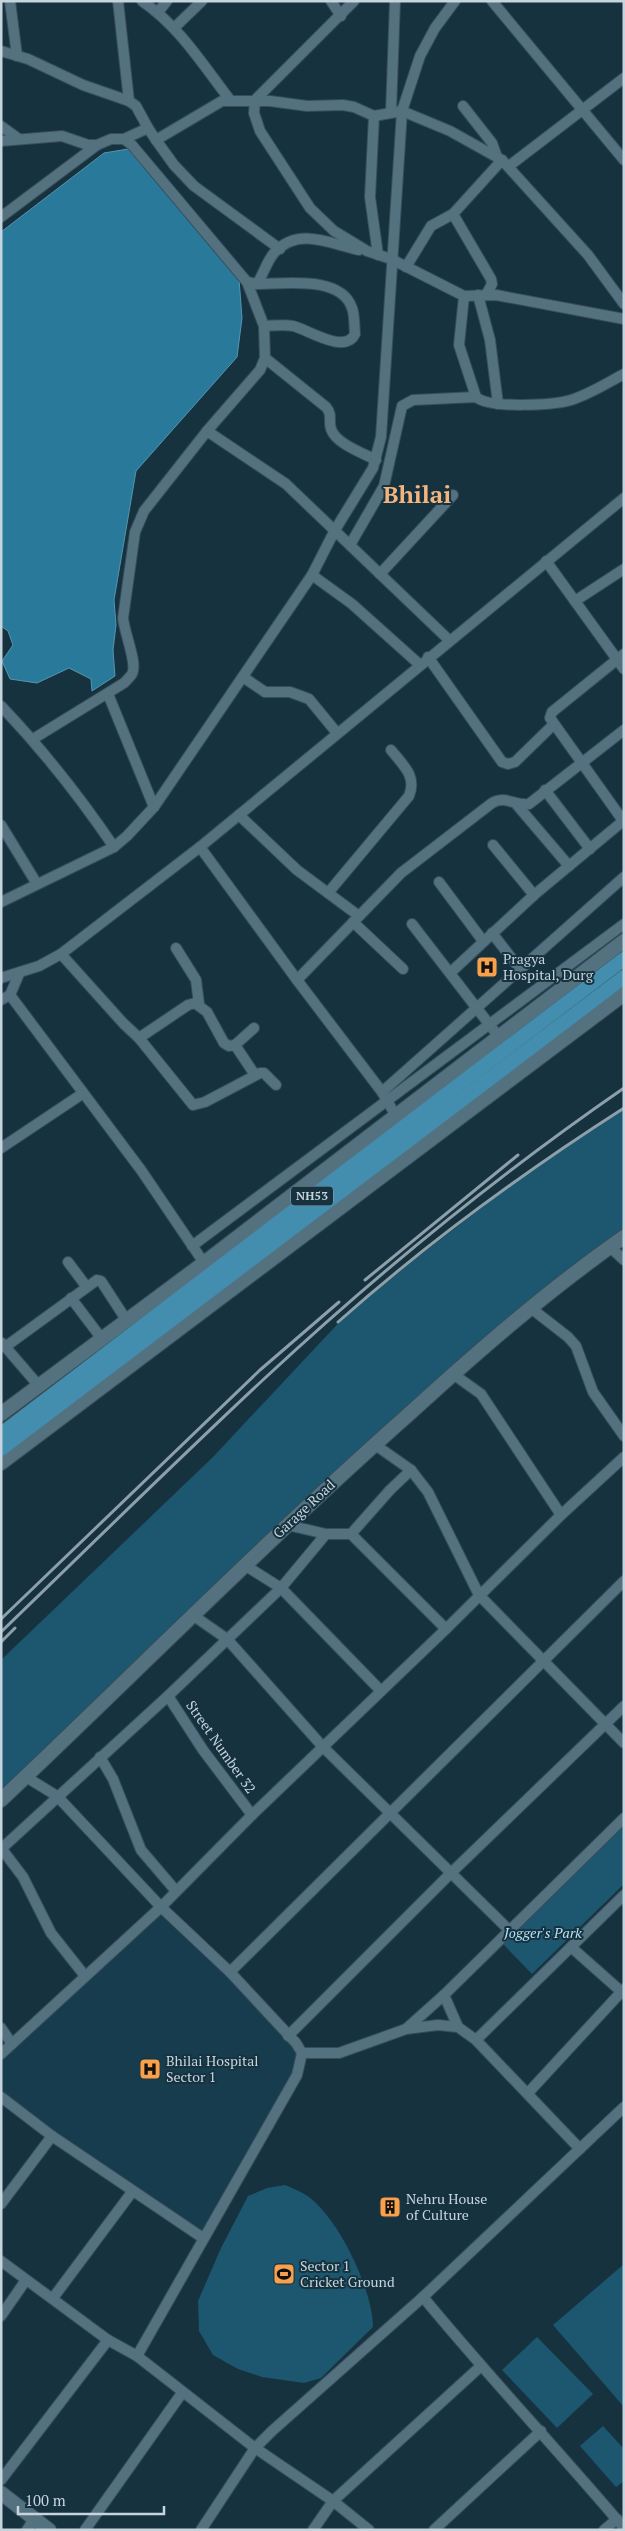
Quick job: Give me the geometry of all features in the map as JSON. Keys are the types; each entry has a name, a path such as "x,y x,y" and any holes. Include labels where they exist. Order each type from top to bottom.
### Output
{"highway":[{"name":"NH53","path":"1,1434 263,1226 624,959"},
{"name":"NH53","path":"1,1449 624,977"}],"street":[{"path":"10,1 17,56"},
{"path":"118,1 129,101"},
{"path":"142,1 158,12 174,28 230,100"},
{"path":"158,12 166,1"},
{"path":"174,28 202,1"},
{"path":"331,1 341,16"},
{"path":"354,1 341,16 254,100 254,113 260,131 310,208 334,231 367,251"},
{"path":"391,112 395,1"},
{"path":"1,902 114,847 154,807 312,575 335,530 376,460 382,427 391,305 391,259 402,111 420,56 435,28 456,1"},
{"path":"492,1 624,160"},
{"path":"1,51 40,63 83,85 129,101 136,106 156,140 194,186 280,249"},
{"path":"406,267 431,226 453,214 503,161 624,78"},
{"path":"156,140 215,103 230,100 254,100 307,106 343,105 354,106 374,116 402,111 450,131 503,161"},
{"path":"463,106 492,143 503,161 588,255 624,304"},
{"path":"374,116 370,197 378,254"},
{"path":"1,126 19,138"},
{"path":"1,217 97,145 111,139 124,139 148,128"},
{"path":"1,141 19,138 62,136 97,145"},
{"path":"33,739 108,694 124,683 133,673 134,663 124,631 123,618 135,532 153,498 206,431 260,370 265,358 264,326 252,283 132,145 124,139"},
{"path":"453,214 491,279 491,287 482,295"},
{"path":"252,283 274,253 300,238 311,237 391,259 464,296 482,295 521,299 624,319"},
{"path":"252,283 323,284 340,291 352,307 355,334 348,341 341,342 325,339 296,326 264,326"},
{"path":"482,295 498,404"},
{"path":"464,296 459,345 476,397"},
{"path":"265,358 326,407 331,415 331,430 337,438 376,460"},
{"path":"350,545 384,486 402,406 413,400 476,397 487,403 498,404 569,400 624,374"},
{"path":"206,431 286,484 449,640"},
{"path":"380,574 453,495"},
{"path":"1,978 19,974 61,954 200,847 419,664 624,498"},
{"path":"546,561 575,601 620,656 624,669"},
{"path":"575,601 624,569"},
{"path":"312,575 352,604 419,664"},
{"path":"450,973 534,895 624,821 553,725 550,718 552,712 620,656"},
{"path":"428,657 502,762 508,764 515,762 553,725"},
{"path":"243,677 265,692 290,692 309,699 337,733"},
{"path":"108,694 154,807"},
{"path":"1,706 33,739 80,798 114,847"},
{"path":"517,805 528,804 581,761 624,730"},
{"path":"328,893 409,796 413,787 411,775 391,750"},
{"path":"545,790 590,848"},
{"path":"297,980 401,873 499,799 507,799 517,805 569,866"},
{"path":"239,815 297,870 328,893 356,919 403,969"},
{"path":"1,826 37,884"},
{"path":"493,845 534,895"},
{"path":"200,847 385,1096 396,1116"},
{"path":"385,1096 477,1008 624,877"},
{"path":"439,882 483,941"},
{"path":"412,924 499,1037"},
{"path":"192,1246 385,1096 490,1024 624,924"},
{"path":"492,933 520,969"},
{"path":"1,1414 204,1264 263,1226 396,1116 624,941"},
{"path":"176,948 196,980 199,1004 207,1012 224,1043 229,1046 235,1045 254,1028"},
{"path":"61,954 123,1023 139,1038 193,1105 205,1102 255,1075 264,1073 276,1085"},
{"path":"19,974 6,997 140,1170 204,1264"},
{"path":"1,1463 624,994"},
{"path":"139,1038 188,1005 199,1004"},
{"path":"235,1045 255,1075"},
{"path":"1,1148 82,1094"},
{"name":"Garage Road","path":"1,1800 374,1444 453,1374 624,1237"},
{"path":"610,1247 624,1260"},
{"path":"68,1262 86,1286"},
{"path":"39,1386 3,1344 97,1280 101,1281 127,1320"},
{"path":"71,1298 102,1339"},
{"path":"532,1309 568,1336 576,1346 593,1392 624,1436"},
{"path":"453,1374 481,1394 561,1515"},
{"path":"374,1444 411,1470 428,1492 479,1595 624,1743"},
{"path":"1,2054 161,1907 252,1815 446,1629 561,1515 624,1457"},
{"path":"351,1534 411,1470"},
{"path":"287,1525 326,1534 351,1534 446,1629"},
{"path":"85,1976 51,1933 26,1883 2,1849 57,1796 168,1696 281,1588 326,1534"},
{"path":"246,1566 281,1588 381,1691"},
{"path":"230,1972 624,1581"},
{"path":"194,1616 227,1639 323,1747 392,1812 509,1930"},
{"name":"Street Number 32","path":"168,1696 203,1750 252,1815"},
{"path":"288,2036 451,1873 624,1706"},
{"path":"100,1757 109,1770 141,1850 176,1891"},
{"path":"26,1777 57,1796 161,1907 230,1972 296,2043 302,2052 297,2075 136,2356"},
{"path":"406,2029 444,1996 624,1818"},
{"path":"476,2040 624,1895"},
{"path":"528,2093 623,1991 571,1946"},
{"path":"444,1996 458,2028"},
{"path":"302,2052 339,2053 406,2029 438,2025 458,2028 476,2040 580,2149"},
{"path":"1,2028 12,2044"},
{"path":"1,2097 52,2136 202,2238"},
{"path":"201,2530 255,2448 272,2431 424,2297 624,2107"},
{"path":"1,2204 52,2136"},
{"path":"53,2298 132,2192"},
{"path":"1,2262 53,2298 108,2340 136,2356 255,2448 333,2501 369,2530"},
{"path":"1,2316 26,2280"},
{"path":"424,2297 480,2366 541,2431 624,2528"},
{"path":"1,2480 108,2340"},
{"path":"313,2530 333,2501 480,2366"},
{"path":"85,2530 182,2393"},
{"path":"434,2530 541,2431"},
{"path":"1,2493 30,2524 49,2530"},
{"path":"604,2530 617,2519"}],"shaded area":[{"path":"128,149 239,279 242,318 237,357 136,471 114,600 116,625 113,650 115,676 92,691 91,679 69,668 37,683 10,679 2,661 13,645 8,631 1,626 1,232 104,153"},
{"name":"Bhilai Hospital Sector 1","path":"161,1907 296,2043 301,2063 203,2238 1,2097 1,2054"}],"green space":[{"path":"624,1108 624,1237 453,1374 1,1800 1,1660 213,1457 347,1314 557,1150"},
{"name":"Jogger's Park","path":"624,1825 624,1884 532,1974 502,1943"},
{"name":"Sector 1 Cricket Ground","path":"285,2185 304,2194 318,2205 341,2236 352,2255 367,2294 373,2327 321,2378 304,2383 262,2377 238,2369 213,2355 199,2331 198,2301 221,2248 248,2196 267,2188"},
{"path":"624,2264 624,2407 553,2325"},
{"path":"537,2337 593,2394 557,2428 502,2370"},
{"path":"603,2426 624,2449 624,2481 616,2487 580,2446"}],"railway":[{"path":"1,1632 232,1409 351,1301 485,1190 624,1088"},
{"path":"338,1322 406,1264 477,1209 550,1157 624,1108"},
{"path":"365,1280 518,1155"},
{"path":"1,1619 260,1370 339,1302"},
{"path":"1,1642 15,1628"}],"place":[{"name":"Pragya Hospital, Durg","path":"487,967"},
{"name":"Bhilai Hospital Sector 1","path":"150,2069"},
{"name":"Nehru House of Culture","path":"390,2207"},
{"name":"Sector 1 Cricket Ground","path":"284,2274"}],"district":[{"name":"Bhilai","path":"417,495"}]}
